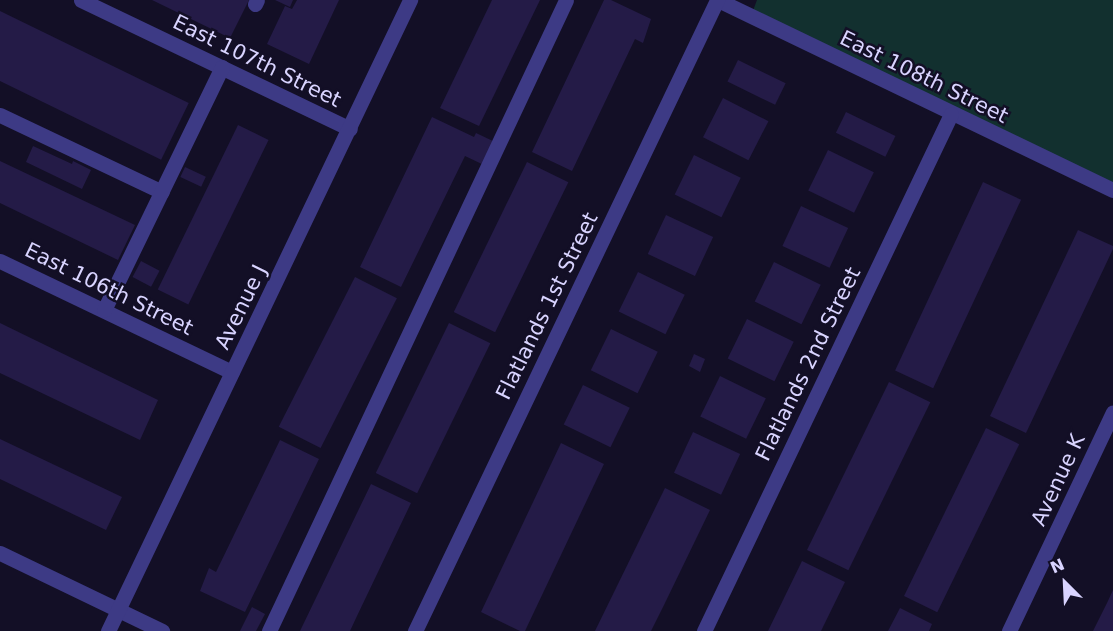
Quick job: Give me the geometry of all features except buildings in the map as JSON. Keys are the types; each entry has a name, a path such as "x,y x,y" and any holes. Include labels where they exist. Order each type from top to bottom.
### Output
{"street":[{"name":"East 107th Street","path":"81,0 350,129"},
{"name":"Avenue J","path":"108,631 410,0"},
{"path":"269,631 566,0"},
{"name":"East 108th Street","path":"718,0 1113,190"},
{"name":"Flatlands 1st Street","path":"415,631 718,0"},
{"path":"104,310 222,67"},
{"name":"Flatlands 2nd Street","path":"704,631 951,114"},
{"path":"0,115 162,192"},
{"name":"East 106th Street","path":"0,261 232,372"},
{"name":"Avenue K","path":"1009,631 1113,412"},
{"path":"0,554 162,631"}],"green space":[{"path":"757,0 1113,0 1113,189 751,16"}]}
